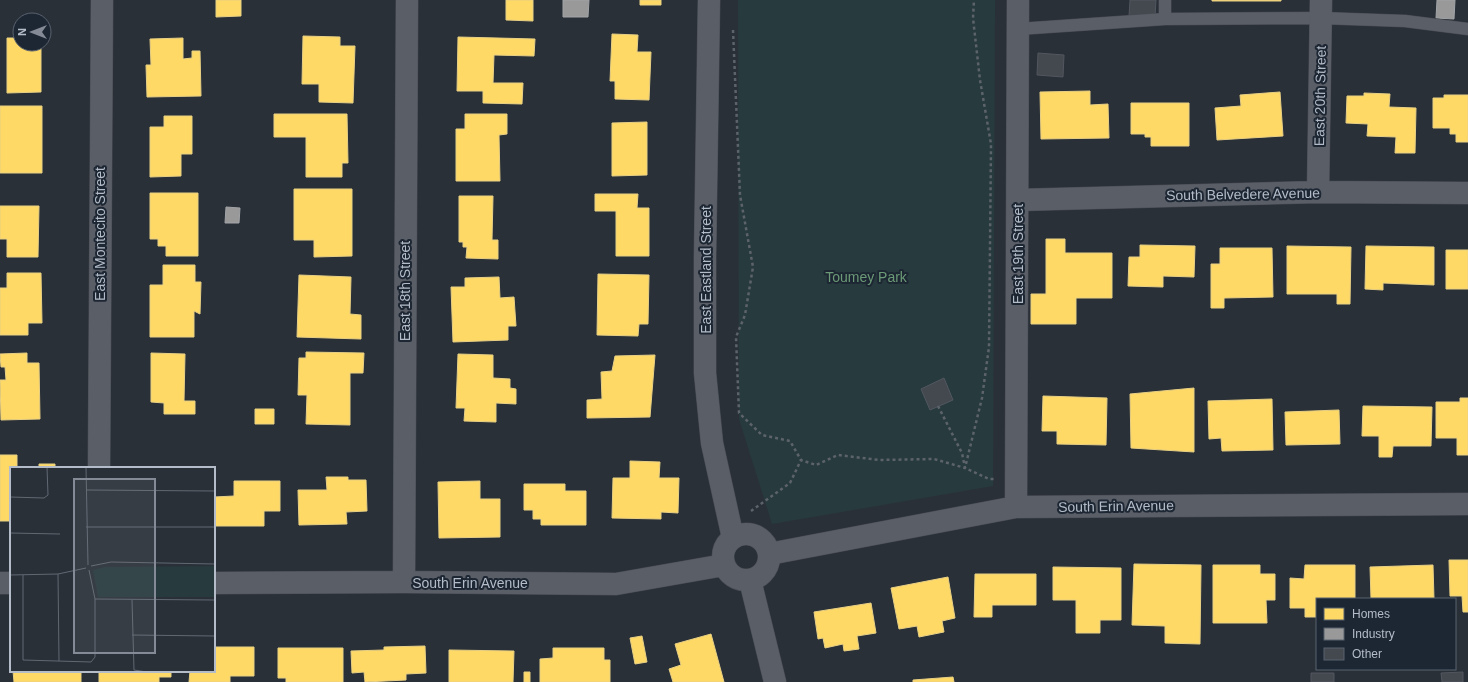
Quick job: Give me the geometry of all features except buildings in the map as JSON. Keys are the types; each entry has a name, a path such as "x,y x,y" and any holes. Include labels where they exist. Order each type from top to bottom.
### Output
{"street":[{"name":"East Montecito Street","path":"99,467 102,0"},
{"name":"East 18th Street","path":"404,582 407,0"},
{"name":"East Eastland Street","path":"709,0 705,257 705,374 712,443 732,532"},
{"name":"East 19th Street","path":"1016,508 1018,0"},
{"name":"East 20th Street","path":"1318,192 1321,9"},
{"name":"South Belvedere Avenue","path":"1018,200 1318,192 1468,193"},
{"name":"South Erin Avenue","path":"769,554 1016,508 1468,504"},
{"path":"732,532 738,535 753,534 764,543 769,554 768,565 764,571 759,576 745,581 730,575 724,565 722,553 732,532"},
{"name":"South Erin Avenue","path":"215,583 404,582 616,584 724,565"},
{"path":"750,580 775,682"},
{"path":"0,582 10,583"}],"lane":[{"path":"1165,19 1166,0"},
{"path":"1018,28 1321,9 1468,29"}],"path":[{"path":"965,468 982,398 989,347 990,144 980,80 973,18 974,0"},
{"path":"733,23 740,195 753,267 745,315 736,337 739,414 762,435 790,441 801,460 816,465 838,455 879,460 934,459 965,468 989,479 1016,480"},
{"path":"938,406 962,452 965,468"},
{"path":"732,532 790,483 801,460"}],"green space":[{"name":"Toumey Park","path":"738,0 995,0 993,486 772,524 739,419"}]}
